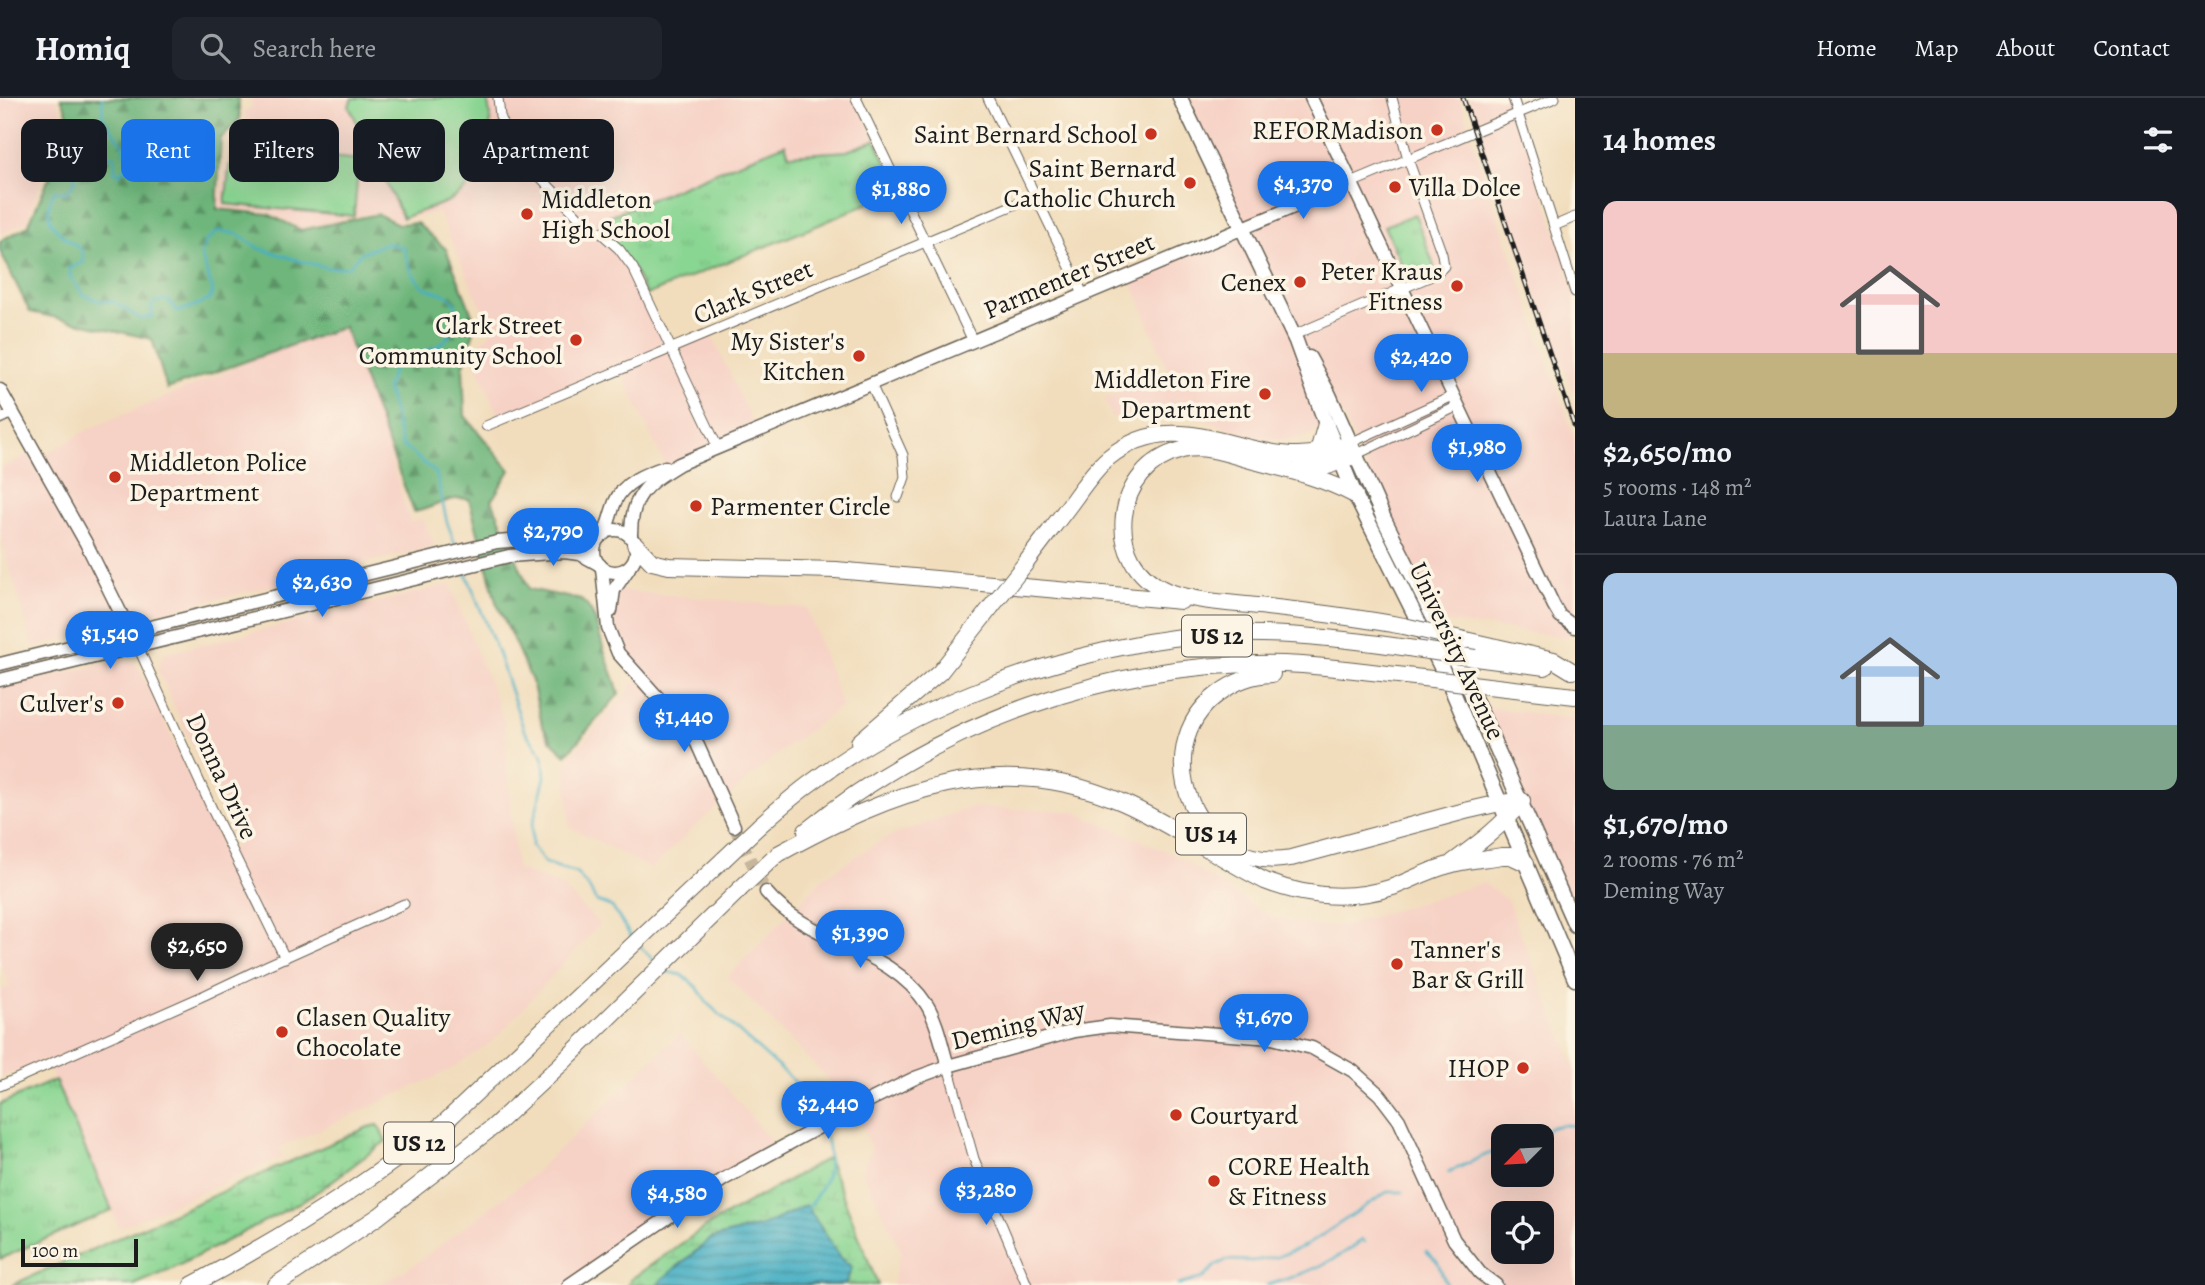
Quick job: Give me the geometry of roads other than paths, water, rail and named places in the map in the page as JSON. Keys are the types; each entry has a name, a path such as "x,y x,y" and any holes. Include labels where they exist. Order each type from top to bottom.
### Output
{"highway":[{"path":"1314,456 1326,424"},
{"path":"813,781 940,672 1105,461 1128,444 1163,433 1194,434 1276,454 1314,456 1346,452"},
{"path":"1355,495 1337,485 1289,470 1209,449 1194,448 1172,453 1144,470 1131,488 1124,510 1124,531 1130,554 1140,571 1152,582 1182,595 1336,614 1405,626 1553,660 1573,671"},
{"path":"1289,470 1315,468 1346,452"},
{"path":"633,541 652,562 669,566 836,570 1180,601 1218,601"},
{"name":"US 12","path":"192,1285 282,1236 411,1149 480,1091 759,826 813,781 863,748 971,694 1045,666 1148,642 1202,637 1316,636 1573,671"},
{"name":"US 12","path":"263,1285 334,1246 389,1208 493,1127 776,856 837,806 944,741 1036,703 1150,673 1203,668 1286,664 1575,696"},
{"name":"US 14","path":"1358,672 1258,674 1228,687 1201,710 1190,731 1183,775 1189,800 1213,836 1238,853 1255,859 1278,860 1500,803 1522,801"},
{"path":"776,856 886,801 915,791 961,780 1041,780 1074,786 1122,802 1248,873 1295,891 1328,896 1372,893 1448,865 1507,820 1522,801"},
{"path":"1448,865 1502,856 1511,856 1526,863"},
{"path":"276,1285 334,1246"}],"main road":[{"name":"University Avenue","path":"1180,98 1295,339 1326,424 1346,452 1385,521 1478,706 1575,925"},
{"name":"University Avenue","path":"1295,339 1324,385 1346,452 1355,495 1445,674 1575,979"}],"street":[{"path":"498,98 500,116 506,131 523,159 586,225 602,234 619,249 635,272 718,448"},
{"path":"856,98 973,341"},
{"path":"988,98 1083,294"},
{"path":"1311,98 1555,608 1560,616 1573,626"},
{"path":"1295,339 1443,269 1442,254 1408,159 1392,98"},
{"path":"1513,98 1575,292"},
{"name":"Parmenter Street","path":"602,535 615,501 626,487 646,474 718,448 1555,98"},
{"name":"Clark Street","path":"486,426 1035,196"},
{"path":"1554,226 1575,217"},
{"path":"871,384 903,455 905,477 898,497"},
{"name":"Donna Drive","path":"0,390 86,543 285,958"},
{"path":"1346,452 1455,401"},
{"path":"0,419 13,413"},
{"name":"Parmenter Street","path":"633,541 632,515 640,494 659,476 679,464"},
{"path":"0,664 473,548 522,539 583,540 609,531 621,531 633,541 636,557 614,590 611,610 615,634 629,667"},
{"path":"602,535 594,547 594,554 601,567 608,628 618,653 695,739 734,826"},
{"path":"0,680 509,556 564,552 580,554 607,571 619,572 629,568"},
{"path":"766,892 788,914 876,959 909,982 929,1008 974,1159 1027,1285"},
{"path":"0,1086 404,904"},
{"name":"Deming Way","path":"569,1285 724,1179 915,1078 1073,1031 1110,1026 1272,1038 1312,1048 1353,1071 1373,1087 1389,1106 1406,1133 1454,1240 1480,1273 1496,1285"}],"water":[{"path":"806,1205 841,1258 852,1267 845,1285 659,1285 661,1280 712,1238 765,1225"}],"waterway":[{"path":"102,98 103,118 124,146 127,164 120,174 115,172 115,156 99,158 75,167 75,181 66,193 54,191 49,211 50,219 59,232 82,250 84,262 70,268 70,277 84,295 100,301 112,301 141,319 153,316 151,307 155,302 168,300 178,312 209,300 213,291 201,255 207,240 219,231 238,234 258,248 329,268 348,267 361,253 387,243 404,248 413,274 423,286 451,299 456,306 457,321 449,335 432,348 396,361 387,388 402,445 436,473 447,522 456,547"},
{"path":"465,570 498,653 524,730 543,756 545,777 532,827 532,846 545,863 576,873 596,901 612,907 632,938"},
{"path":"639,945 656,963"},
{"path":"663,971 682,975 697,987 708,1004 795,1082 821,1122"},
{"path":"1554,1126 1575,1126"},
{"path":"806,1212 827,1173 829,1153 823,1128"},
{"path":"1449,1172 1491,1153"},
{"path":"1178,1285 1203,1278 1216,1265 1227,1260 1253,1261 1277,1257 1307,1245 1387,1192 1403,1192"},
{"path":"1267,1285 1317,1267 1362,1240 1365,1242"},
{"path":"1426,1251 1437,1261 1447,1285"}],"tunnel":[{"path":"734,826 766,892"}],"railway":[{"path":"1463,98 1575,428"}],"place":[{"name":"REFORMadison","path":"1437,130"},
{"name":"Saint Bernard School","path":"1151,134"},
{"name":"Saint Bernard Catholic Church","path":"1190,183"},
{"name":"Villa Dolce","path":"1395,187"},
{"name":"Middleton High School","path":"527,214"},
{"name":"Cenex","path":"1300,282"},
{"name":"Peter Kraus Fitness","path":"1457,286"},
{"name":"Clark Street Community School","path":"576,340"},
{"name":"My Sister's Kitchen","path":"859,356"},
{"name":"Middleton Fire Department","path":"1265,394"},
{"name":"Middleton Police Department","path":"115,477"},
{"name":"Parmenter Circle","path":"696,506"},
{"name":"Culver's","path":"118,703"},
{"name":"Tanner's Bar & Grill","path":"1397,964"},
{"name":"Clasen Quality Chocolate","path":"282,1032"},
{"name":"IHOP","path":"1523,1068"},
{"name":"Courtyard","path":"1176,1115"},
{"name":"CORE Health & Fitness","path":"1214,1181"}]}
